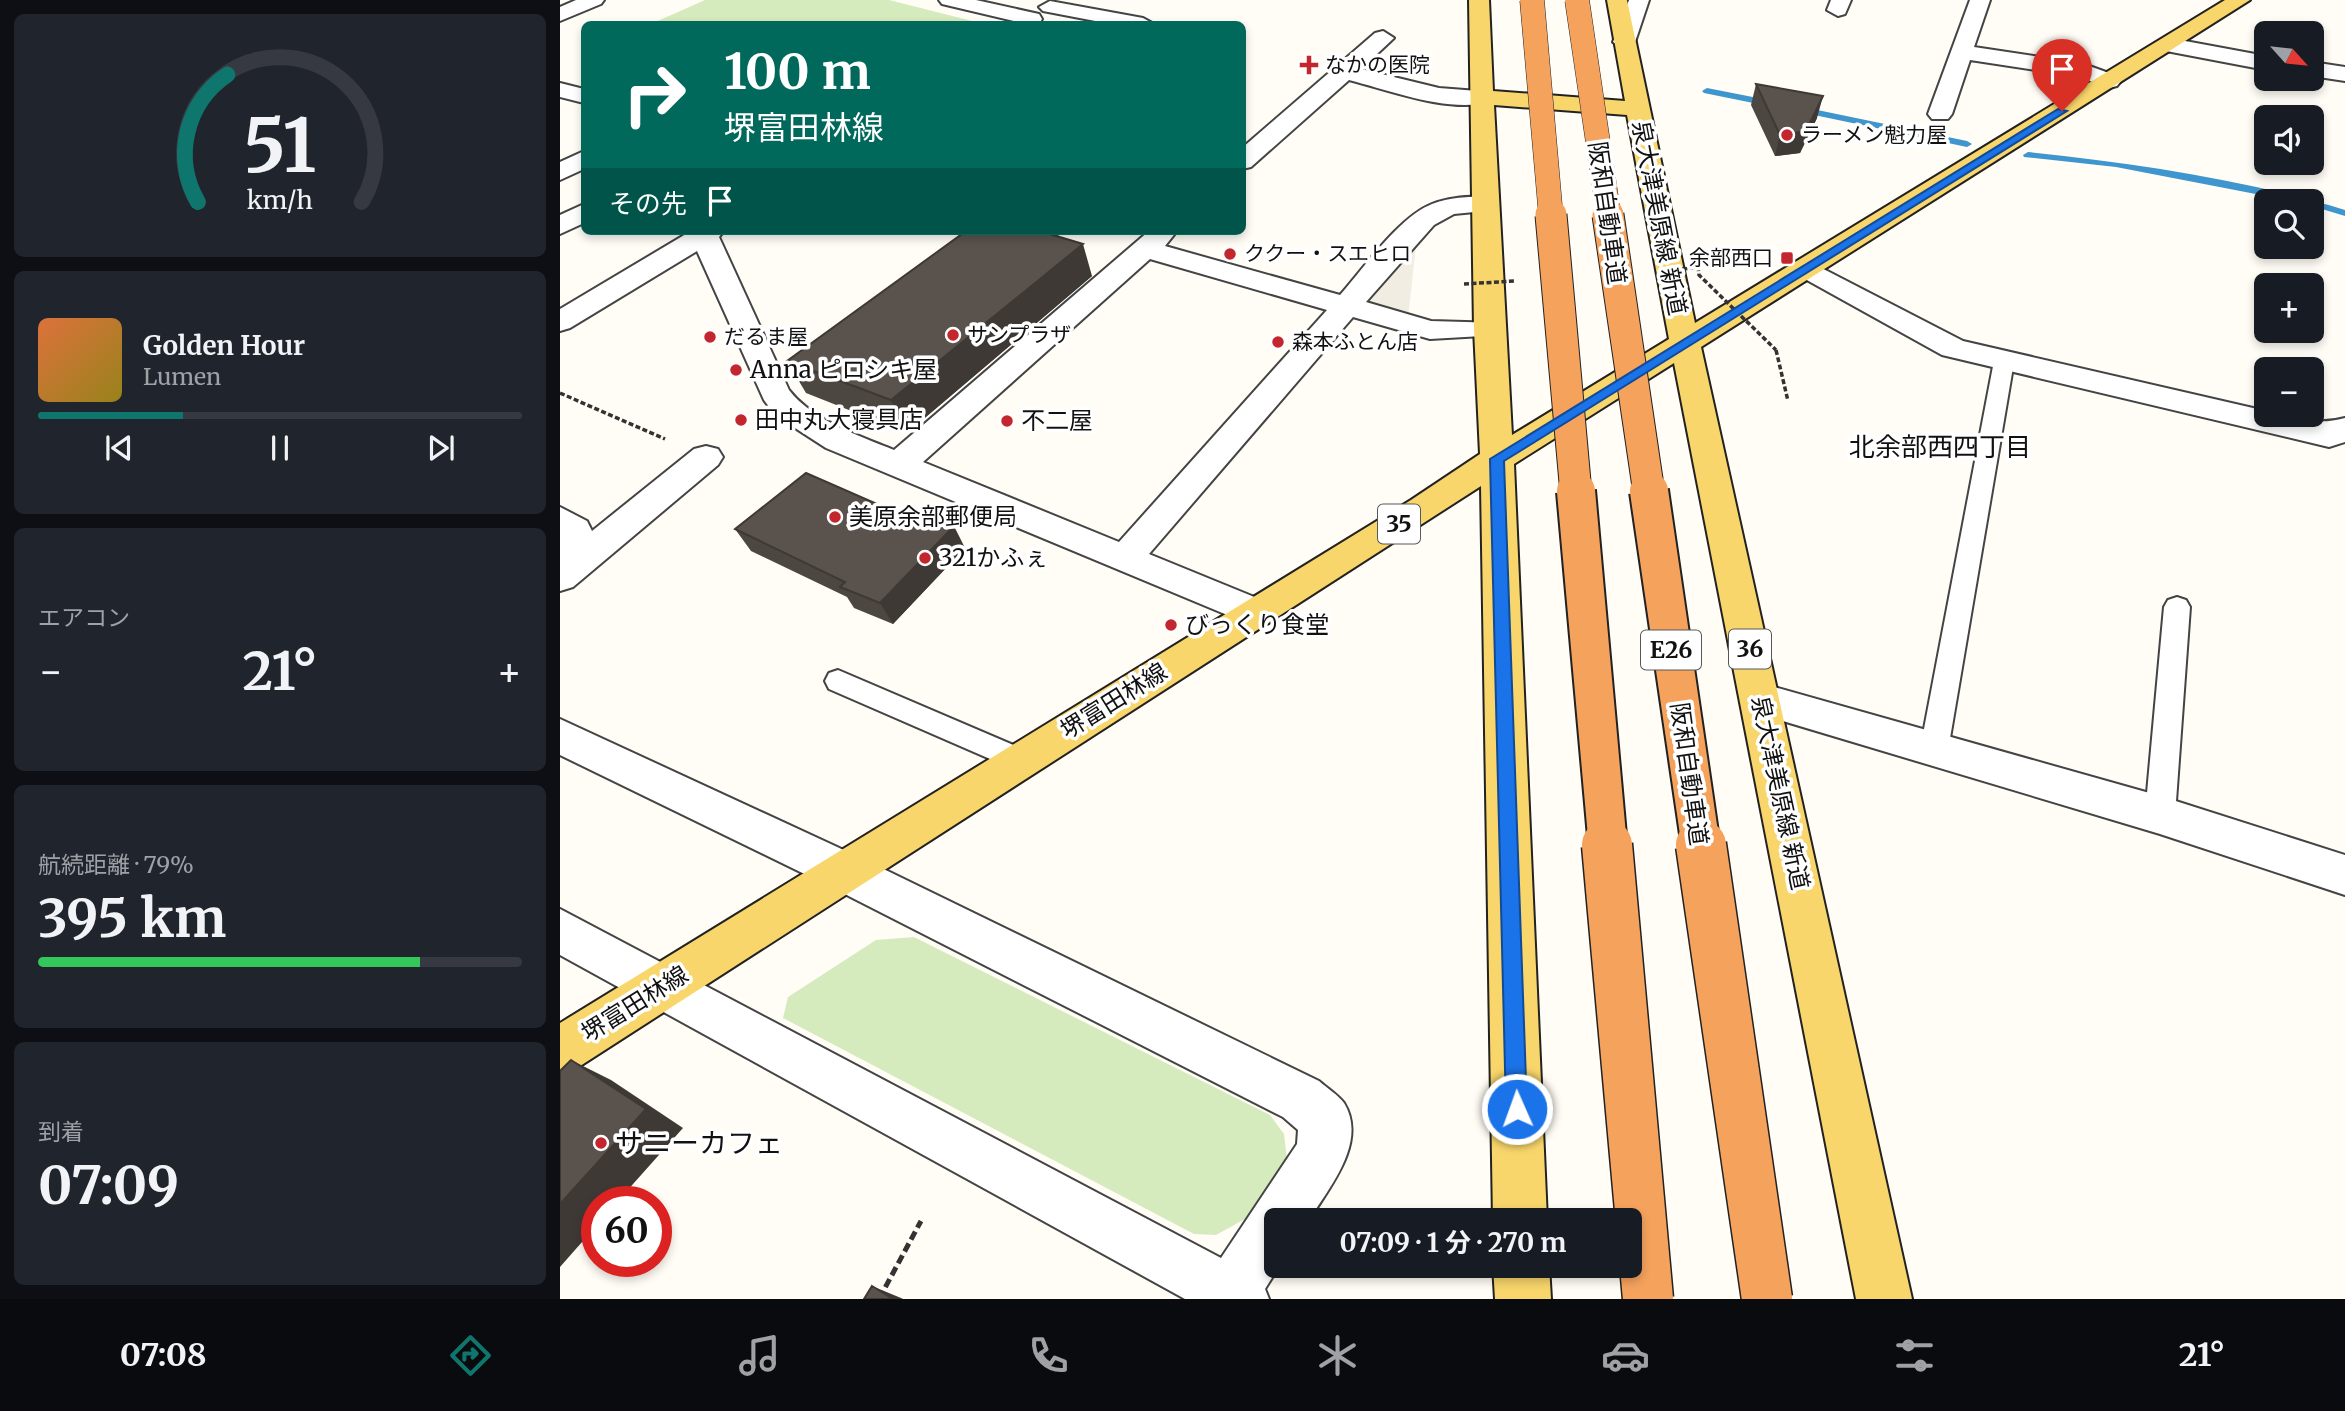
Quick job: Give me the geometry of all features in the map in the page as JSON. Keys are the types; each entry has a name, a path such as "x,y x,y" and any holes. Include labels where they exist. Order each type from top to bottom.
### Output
{"highway":[{"path":"1532,0 1648,1299"},
{"name":"阪和自動車道","path":"1577,0 1767,1299"}],"main road":[{"path":"1479,0 1489,329 1497,459 1520,1208"},
{"name":"泉大津美原線 新道","path":"1617,0 1685,344 1884,1299"},
{"name":"堺富田林線","path":"560,1051 1423,509 1497,459 2240,0"},
{"path":"1483,97 1637,109"},
{"path":"1521,1278 1522,1299"}],"street":[{"path":"560,15 594,0"},
{"path":"949,0 1023,21"},
{"path":"1624,42 1639,0"},
{"path":"1940,114 1980,0"},
{"path":"1029,21 1057,4 1130,21"},
{"path":"1246,158 1383,38"},
{"path":"2169,45 2254,61"},
{"path":"1961,52 2081,70 2109,81"},
{"path":"2324,71 2345,74"},
{"path":"1343,72 1439,94 1483,97"},
{"path":"560,90 581,95"},
{"path":"560,172 581,161"},
{"path":"1125,558 1345,305 1432,212 1449,205 1486,204"},
{"path":"560,226 581,214"},
{"path":"560,322 704,235"},
{"path":"708,235 775,393 786,408 838,440 1256,612"},
{"path":"900,464 1156,240 1345,305 1430,330 1489,329"},
{"path":"1806,268 1953,348 2329,436 2345,429"},
{"path":"563,574 706,457"},
{"path":"560,520 575,530 563,574"},
{"path":"1760,699 2160,815 2345,875"},
{"path":"560,736 845,872 1301,1099 1325,1120 1322,1152 1286,1208"},
{"path":"560,931 1236,1296 1264,1245"}],"lane":[{"path":"1934,750 2004,361"},
{"path":"2160,815 2177,607"},
{"path":"838,681 1020,760"}],"path":[{"path":"1776,350 1788,401"},
{"path":"560,393 706,457"},
{"path":"879,1299 921,1221"}],"green space":[{"path":"705,0 889,0 972,21 658,21"},
{"path":"914,937 1270,1115 1284,1134 1287,1160 1245,1219 1216,1235 1194,1234 783,1018 788,997 876,940"}],"shaded area":[{"path":"1416,246 1408,318 1369,307 1365,297"}],"building":[{"path":"1756,84 1823,96 1806,131 1780,135"},
{"path":"960,235 1053,235 1083,244 891,400 787,361"},
{"path":"806,473 909,518 914,512 954,526 880,603 840,587 845,582 735,529"},
{"path":"571,1060 646,1109 560,1204 560,1071"},
{"path":"872,1286 893,1299 864,1299"}],"waterway":[{"path":"1707,91 1773,104"},
{"path":"1798,109 1967,144"},
{"path":"2028,155 2116,164 2254,191"},
{"path":"2324,207 2345,213"}],"place":[{"name":"なかの医院","path":"1309,65"},
{"name":"ラーメン魁力屋","path":"1787,135"},
{"name":"ククー・スエヒロ","path":"1230,254"},
{"name":"余部西口","path":"1787,258"},
{"name":"サンプラザ","path":"953,335"},
{"name":"だるま屋","path":"710,337"},
{"name":"森本ふとん店","path":"1278,342"},
{"name":"Anna ピロシキ屋","path":"736,370"},
{"name":"田中丸大寝具店","path":"741,420"},
{"name":"不二屋","path":"1007,421"},
{"name":"美原余部郵便局","path":"835,517"},
{"name":"321かふぇ","path":"925,558"},
{"name":"びっくり食堂","path":"1171,625"},
{"name":"サニーカフェ","path":"601,1143"}],"district":[{"name":"北余部西四丁目","path":"1940,447"}],"route":[{"path":"1517,1109 1497,459 2062,111"}]}
